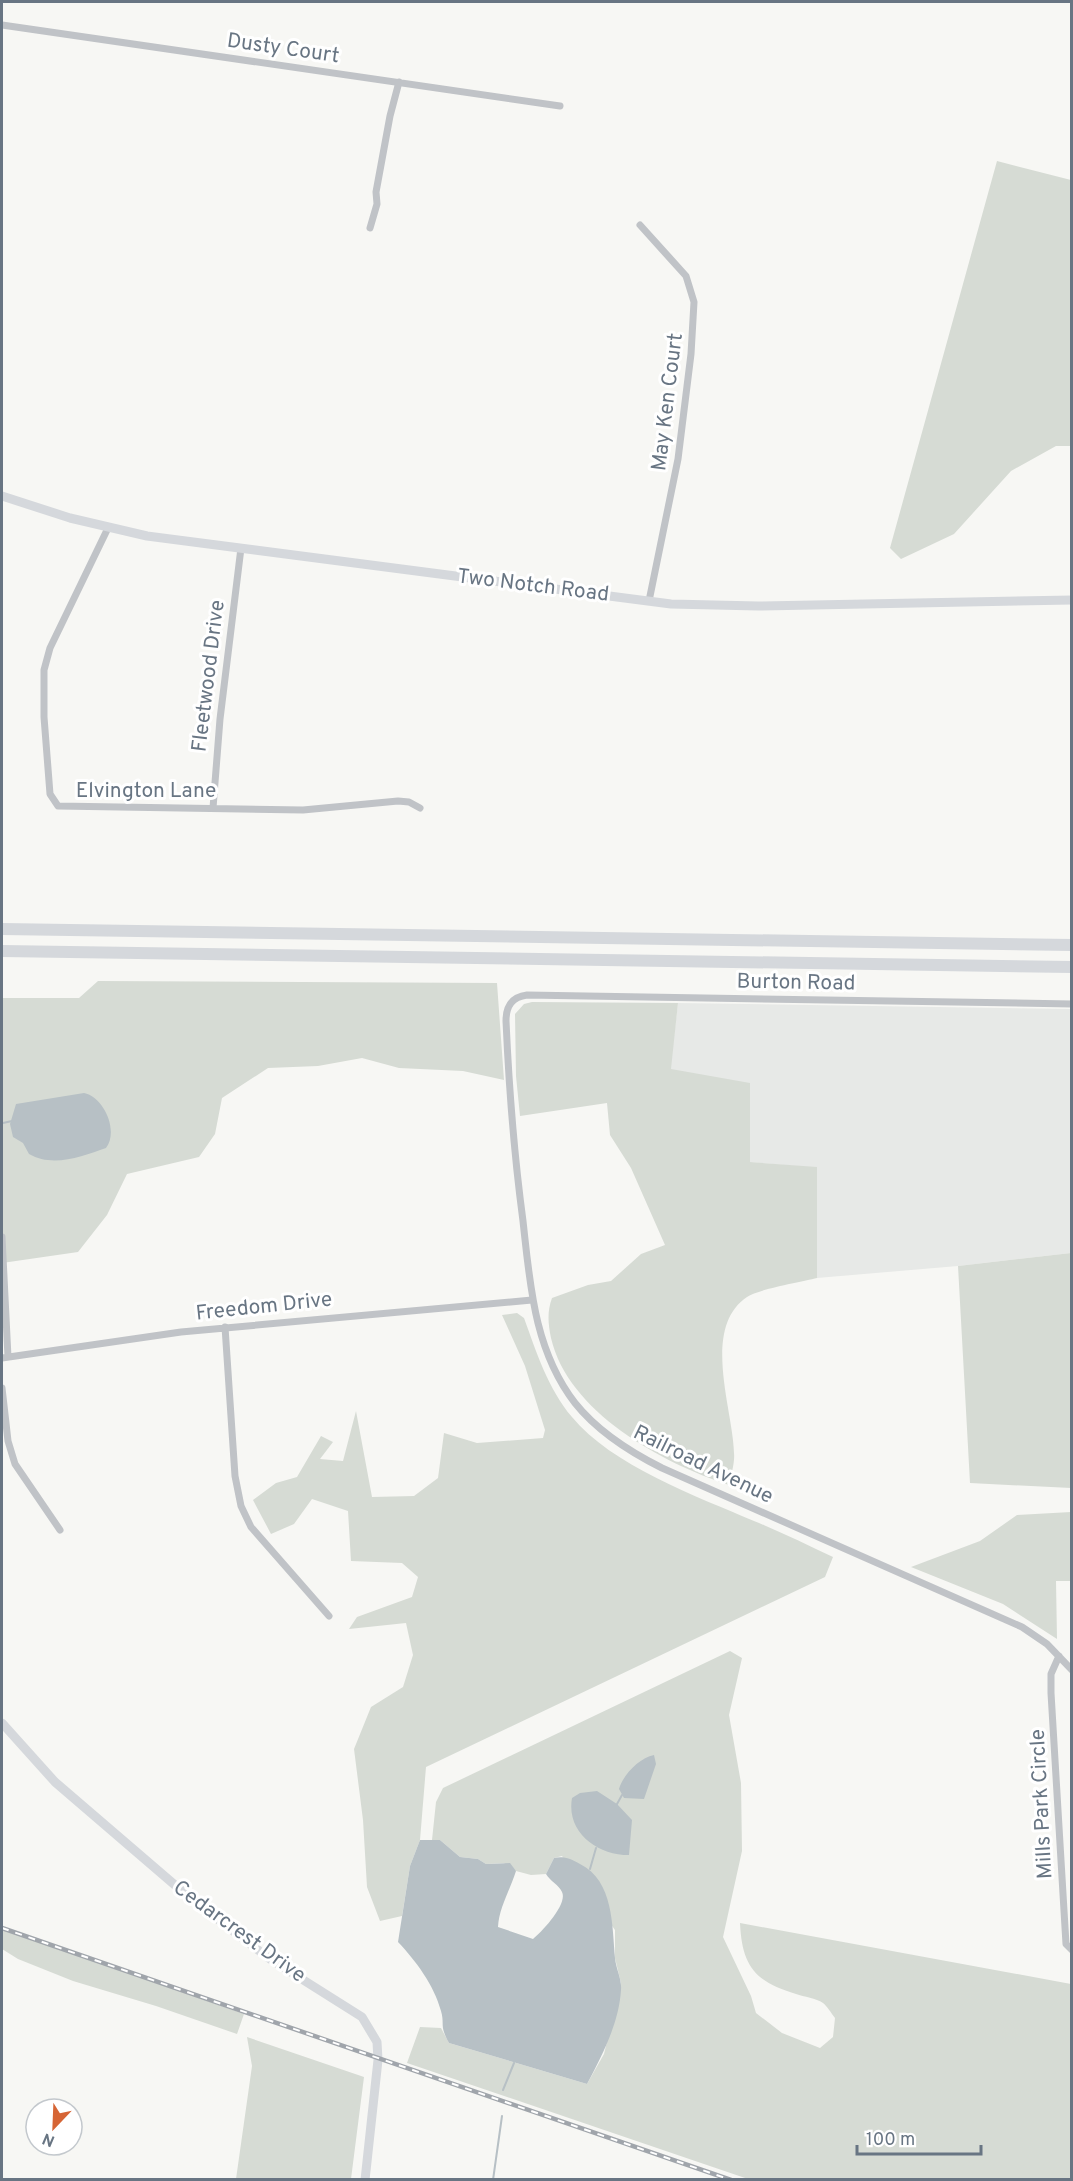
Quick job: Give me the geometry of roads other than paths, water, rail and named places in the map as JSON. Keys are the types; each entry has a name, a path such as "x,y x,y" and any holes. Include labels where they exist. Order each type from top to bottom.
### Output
{"highway":[{"path":"2,929 1071,945"},
{"path":"2,951 1071,967"}],"street":[{"name":"Dusty Court","path":"2,25 560,106"},
{"path":"370,228 377,204 376,192 387,127 399,82"},
{"name":"May Ken Court","path":"640,225 686,276 694,302 692,354 678,459 649,601"},
{"name":"Two Notch Road","path":"2,496 108,528 241,548 649,601 701,606 758,606 1071,600"},
{"name":"Elvington Lane","path":"108,528 47,655 43,678 44,717 53,801 58,806 66,808 303,810 398,801 409,802 420,808"},
{"name":"Fleetwood Drive","path":"213,808 219,719 241,548"},
{"name":"Burton Road","path":"519,996 1071,1004"},
{"name":"Railroad Avenue","path":"519,996 510,1003 506,1021 513,1146 532,1300 547,1350 566,1389 583,1412 624,1446 685,1478 1022,1628 1047,1644 1071,1670"},
{"path":"2,1237 5,1358"},
{"name":"Freedom Drive","path":"5,1358 225,1327 532,1300"},
{"path":"225,1327 235,1476 241,1506 251,1527 329,1616"},
{"path":"2,1388 8,1441 15,1464 60,1530"},
{"name":"Mills Park Circle","path":"1059,1656 1050,1679 1066,1944 1071,1950"},
{"name":"Cedarcrest Drive","path":"2,1723 55,1782 130,1850 233,1933 350,2007 369,2024 377,2042 378,2060 365,2180"}],"waterway":[{"path":"3,1123 12,1121"},
{"path":"617,1804 622,1795"},
{"path":"590,1869 596,1848"},
{"path":"503,2090 514,2063"},
{"path":"493,2180 502,2116"}],"railway":[{"path":"2,1928 731,2180"}]}
